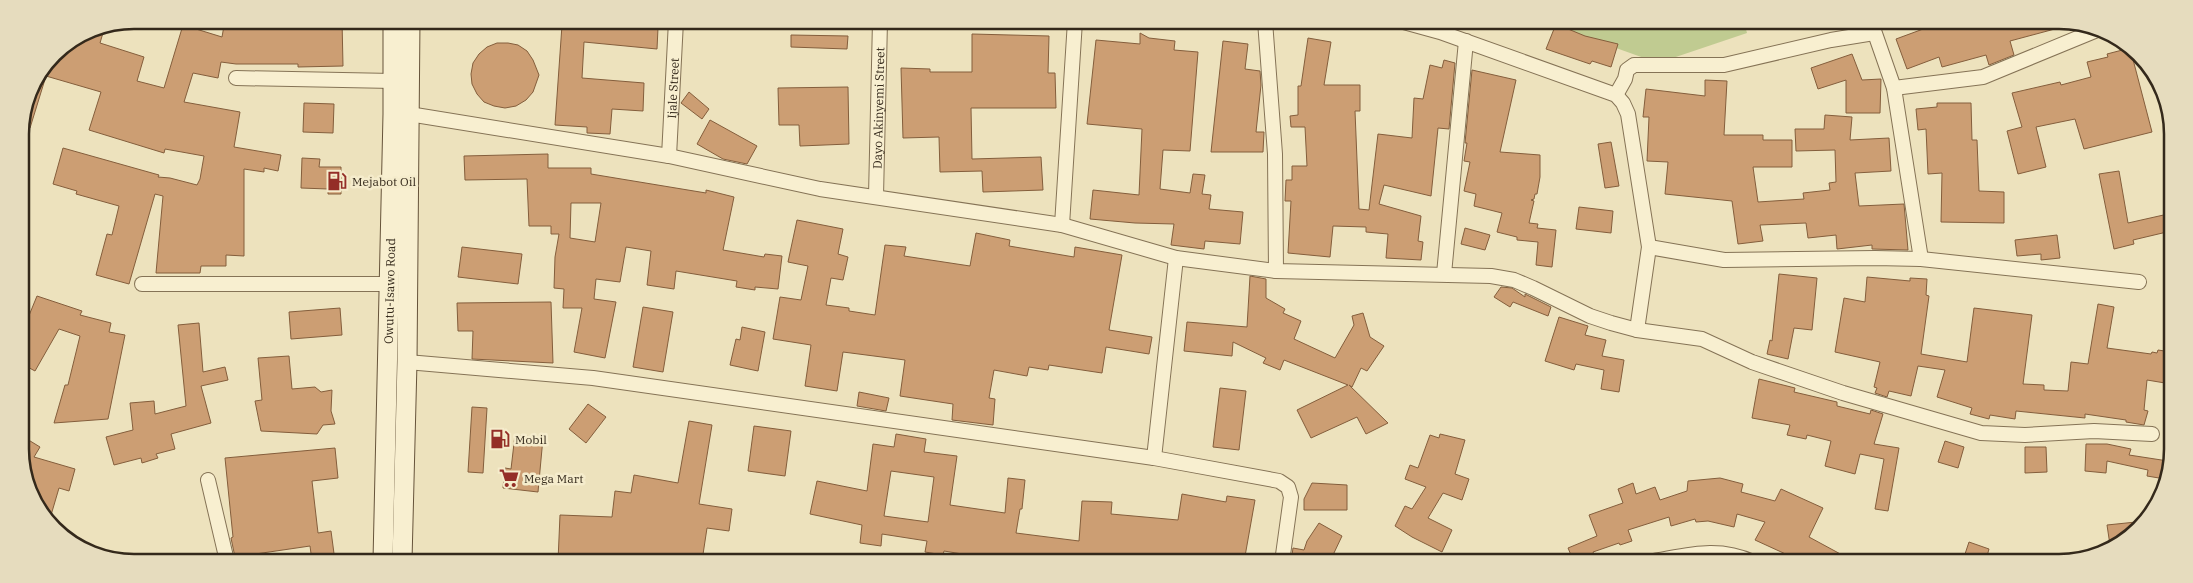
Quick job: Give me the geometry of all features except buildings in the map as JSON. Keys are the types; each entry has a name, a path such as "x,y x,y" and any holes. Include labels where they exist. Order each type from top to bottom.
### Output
{"street":[{"name":"Owutu-Isawo Road","path":"383,554 393,29"},
{"name":"Owutu-Isawo Road","path":"402,554 407,362 410,29"},
{"name":"Ijale Street","path":"670,156 676,29"},
{"name":"Dayo Akinyemi Street","path":"876,196 880,29"},
{"path":"1062,225 1074,29"},
{"path":"1266,29 1275,154 1276,271"},
{"path":"1424,29 1466,41 1616,95 1623,103 1628,114 1649,248 1637,330"},
{"path":"1616,95 1625,79 1627,70 1634,65 1724,65 1831,40 1869,29"},
{"path":"1872,29 1894,88 1921,259"},
{"path":"1894,88 1983,77 2089,33"},
{"path":"1444,274 1466,41"},
{"path":"236,78 393,81"},
{"path":"409,114 670,156 791,184 1062,225 1176,258 1276,271 1444,274 1491,276 1514,280 1590,316 1637,330 1702,339 1752,362 1843,393 1981,433 2025,435 2094,431 2152,434"},
{"path":"1649,248 1724,260 1921,259 2139,282"},
{"path":"1154,458 1176,258"},
{"path":"142,284 388,284"},
{"path":"407,362 593,378 1154,458 1279,481 1288,487 1291,497 1283,554"},
{"path":"208,480 225,554"},
{"path":"1696,554 1708,552 1727,554"}],"green space":[{"path":"1563,29 1746,29 1747,33 1658,63"}],"place":[{"name":"Mejabot Oil","path":"337,181"},
{"name":"Mobil","path":"500,439"},
{"name":"Mega Mart","path":"509,478"}]}
